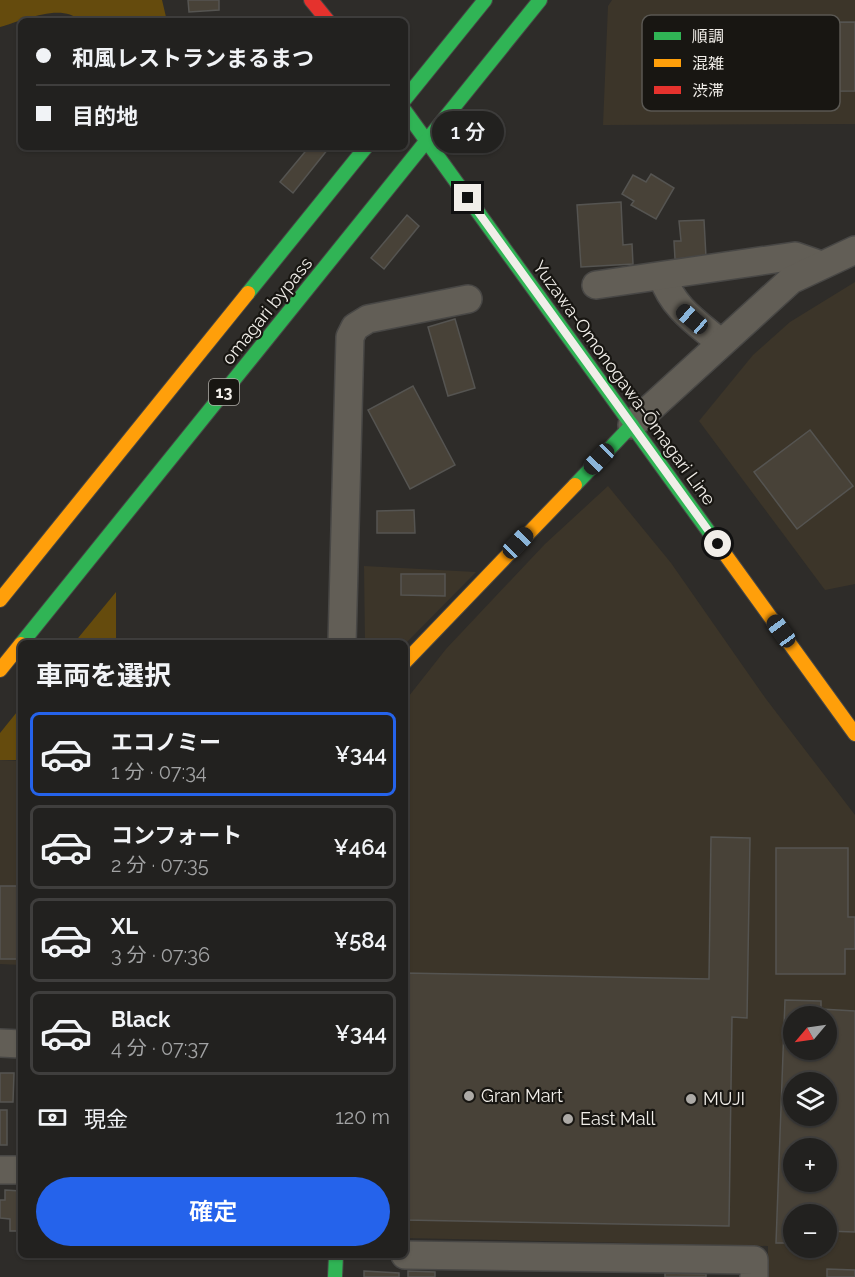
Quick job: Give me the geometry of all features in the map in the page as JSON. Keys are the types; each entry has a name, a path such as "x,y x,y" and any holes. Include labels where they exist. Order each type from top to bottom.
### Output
{"main road":[{"path":"311,0 326,18"},
{"path":"408,95 485,0"},
{"name":"omagari bypass","path":"24,640 540,0"},
{"name":"Yuzawa-Omonogawa-Ōmagari Line","path":"408,115 855,734"},
{"name":"omagari bypass","path":"0,600 364,150"},
{"path":"408,659 632,424"},
{"name":"omagari bypass","path":"0,670 18,648"},
{"path":"335,1277 336,1258"}],"street":[{"path":"632,424 791,280 855,250"},
{"path":"596,285 795,256 821,265"},
{"path":"662,276 668,294 678,306 721,343"},
{"path":"342,640 350,337 355,327 368,319 468,299"},
{"path":"0,1043 18,1044"},
{"path":"0,1170 18,1170"},
{"path":"408,1256 470,1267 754,1260 754,1277"}],"shaded area":[{"path":"0,0 162,0 166,18 75,18 63,13 53,13 18,18 18,21 0,27"},
{"path":"612,0 855,0 855,124 603,125 608,6"},
{"path":"855,282 855,584 825,590 699,421 753,355 790,322"},
{"path":"608,486 671,563 766,699 855,815 855,1277 768,1277 768,1246 408,1238 408,697 446,649 545,544"},
{"path":"364,566 476,572 408,641 365,640"},
{"path":"116,592 116,640 76,640"},
{"path":"18,711 18,760 0,760 0,733"},
{"path":"0,760 18,761 18,965 0,964"}],"building":[{"path":"188,0 219,0 219,10 189,12"},
{"path":"840,22 855,22 855,91 840,91"},
{"path":"307,150 327,150 293,193 280,182"},
{"path":"651,174 674,188 656,219 631,205 634,201 622,194 633,175 646,182"},
{"path":"621,202 623,245 632,244 633,264 581,267 577,205"},
{"path":"407,215 419,226 384,269 371,258"},
{"path":"704,220 706,257 675,259 674,241 681,241 679,221"},
{"path":"455,319 475,388 448,396 428,327"},
{"path":"413,386 455,465 410,489 368,410"},
{"path":"810,430 853,486 797,529 754,472"},
{"path":"414,510 415,533 377,533 377,511"},
{"path":"401,574 445,574 445,596 401,595"},
{"path":"408,834 409,834 408,880"},
{"name":"East Mall","path":"711,837 750,838 747,1018 732,1017 729,1226 408,1220 408,973 709,979"},
{"path":"776,848 848,848 848,917 855,917 855,949 845,949 845,974 776,974"},
{"path":"0,886 18,886 18,959 0,959"},
{"path":"785,1000 821,1001 821,1006 785,1006"},
{"path":"837,1010 855,1011 855,1232 837,1231 837,1204 783,1204 783,1243 776,1243 783,1054 783,1060 837,1060"},
{"path":"0,1073 14,1073 13,1102 0,1102"},
{"path":"0,1110 7,1110 7,1145 0,1145"},
{"path":"5,1190 18,1191 18,1231 10,1231 10,1219 0,1218 0,1200 5,1200"},
{"path":"827,1269 855,1270 855,1277 827,1277"},
{"path":"364,1271 399,1273 399,1277 364,1277"},
{"path":"408,1271 435,1272 435,1277 408,1277"},
{"path":"665,1273 706,1274 706,1277 665,1277"}],"traffic: fast":[{"path":"408,95 485,0"},
{"path":"24,640 540,0"},
{"path":"408,115 722,550"},
{"path":"248,293 364,150"},
{"path":"575,485 632,425"},
{"path":"335,1277 336,1258"}],"traffic: slow":[{"path":"0,600 248,293"},
{"path":"408,659 575,485"},
{"path":"722,550 855,734"},
{"path":"0,670 18,648"}],"traffic: jam":[{"path":"311,0 326,18"}],"place":[{"name":"Gran Mart","path":"469,1096"},
{"name":"MUJI","path":"691,1099"},
{"name":"East Mall","path":"568,1119"}],"route":[{"path":"468,198 718,544"}]}
